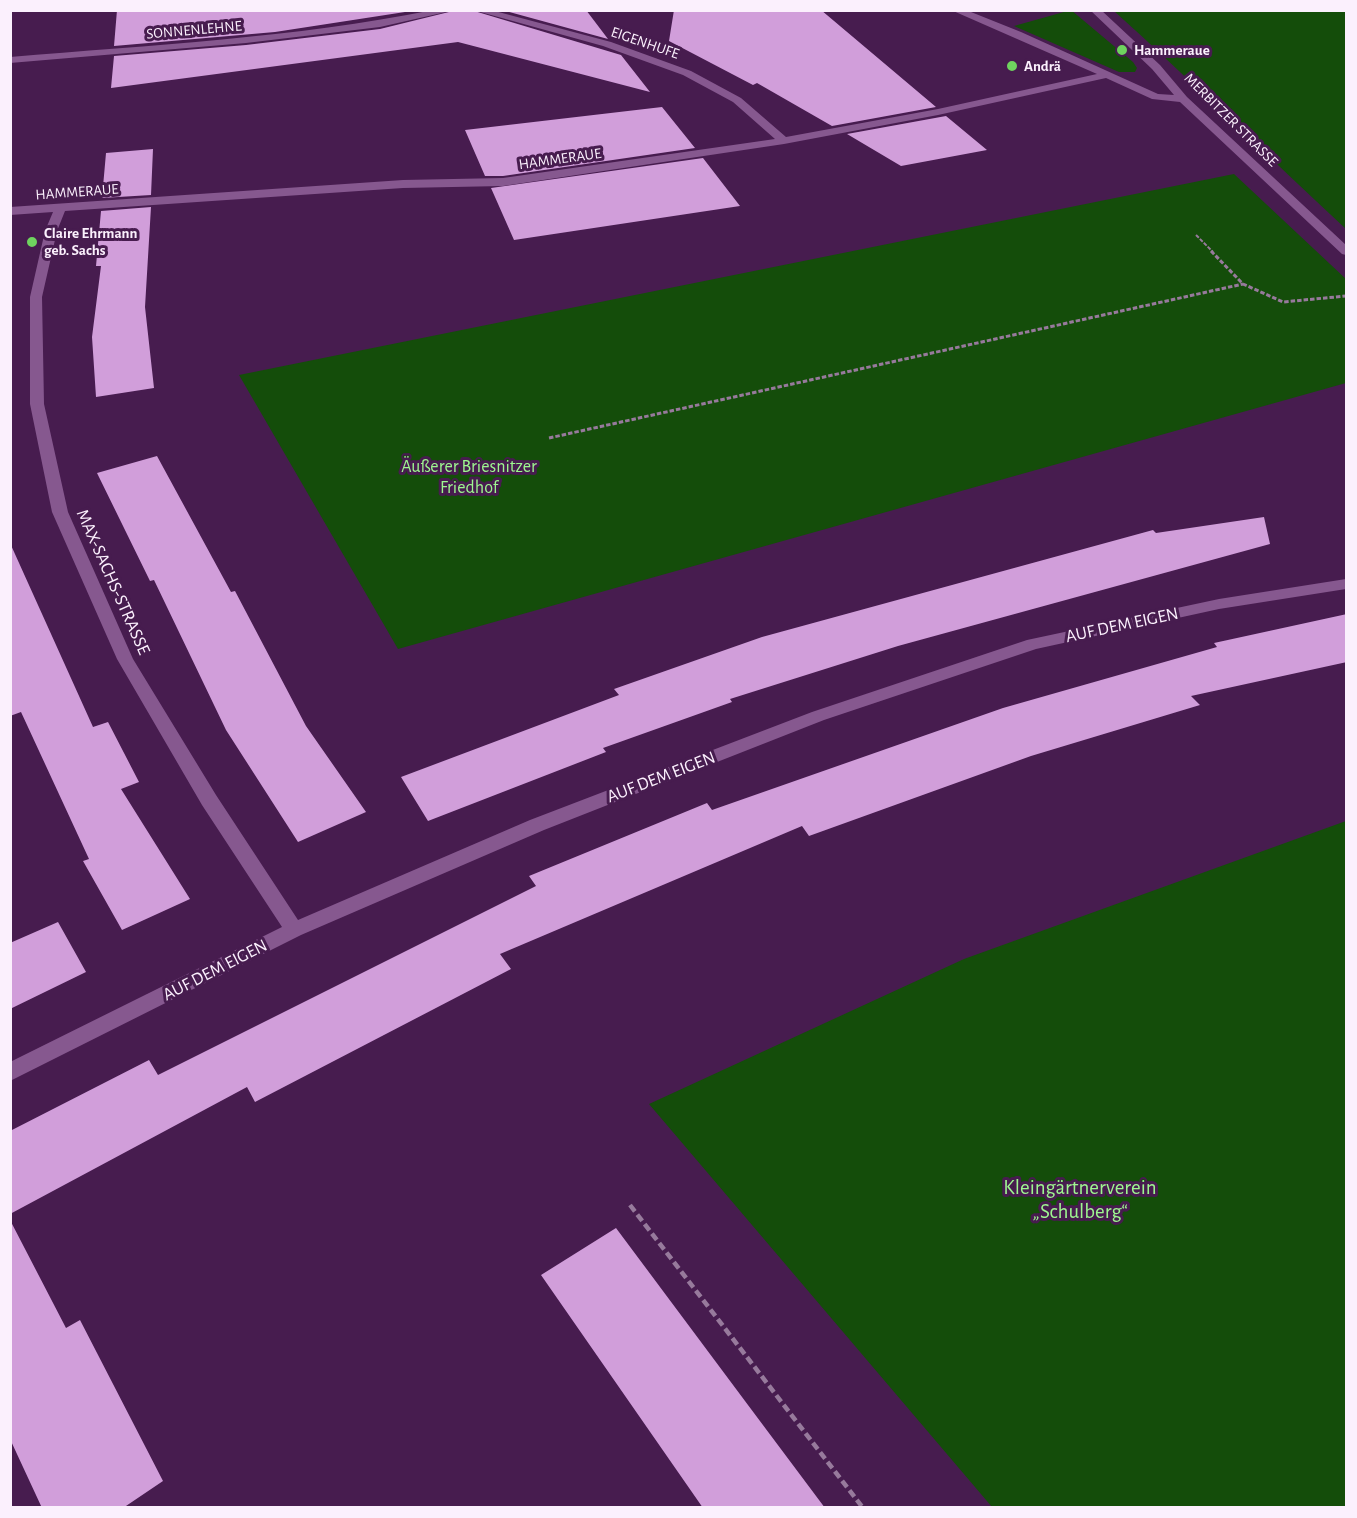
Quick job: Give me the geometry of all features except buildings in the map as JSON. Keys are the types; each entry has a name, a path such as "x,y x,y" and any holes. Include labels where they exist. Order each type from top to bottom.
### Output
{"street":[{"name":"SONNENLEHNE","path":"10,60 246,40 380,24 450,10"},
{"name":"EIGENHUFE","path":"478,10 607,44 687,73 737,100 784,141"},
{"path":"956,10 1017,34 1156,97 1183,99"},
{"name":"MERBITZER STRASSE","path":"1095,10 1156,67 1183,99 1257,170 1347,251"},
{"name":"HAMMERAUE","path":"10,212 403,184 459,185 503,182 784,141 938,112 1107,75"},
{"name":"MAX-SACHS-STRASSE","path":"60,208 51,231 36,297 37,404 60,512 125,659 209,800 294,930"},
{"name":"AUF DEM EIGEN","path":"10,1072 294,930 580,808 818,717 1033,644 1219,604 1347,584"}],"path":[{"path":"1196,235 1243,284 1283,302 1347,296"},
{"path":"549,438 1243,284"},
{"path":"630,1205 863,1508"}],"green space":[{"path":"1071,10 1133,62 1137,68 1135,72 1119,72 1014,26"},
{"path":"1114,11 1346,11 1346,229 1173,65"},
{"name":"Äußerer Briesnitzer Friedhof","path":"1234,174 1346,279 1346,383 398,649 239,375"},
{"name":"Kleingärtnerverein „Schulberg“","path":"1346,821 1346,1507 992,1507 649,1104 964,959"}],"place":[{"name":"Hammeraue","path":"1122,50"},
{"name":"Andrä","path":"1012,66"},
{"name":"Claire Ehrmann geb. Sachs","path":"32,242"}]}
